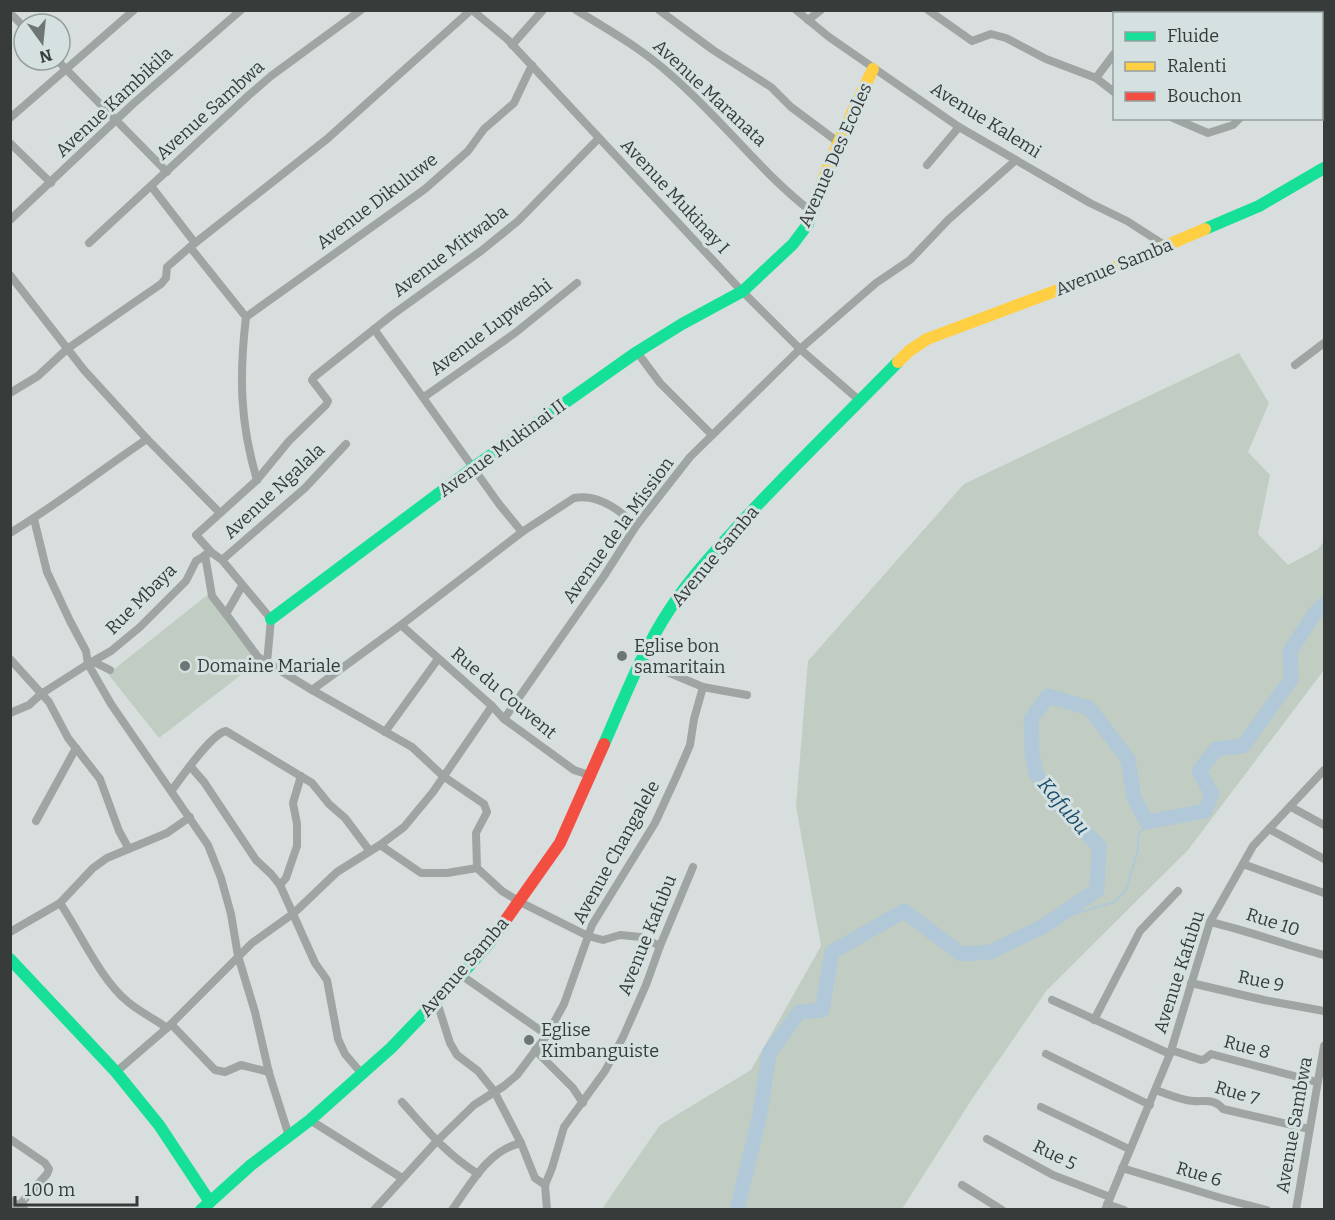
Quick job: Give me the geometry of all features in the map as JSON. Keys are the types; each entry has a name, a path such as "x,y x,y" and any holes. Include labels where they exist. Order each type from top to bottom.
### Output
{"street":[{"path":"72,63 134,10"},
{"name":"Avenue Kambikila","path":"10,220 116,120 241,10"},
{"name":"Avenue Sambwa","path":"89,243 271,76 361,10"},
{"path":"10,393 38,376 67,349 161,284 166,278 168,267 192,245 327,139 471,10"},
{"name":"Avenue Mukinay I","path":"471,10 512,45 800,349 859,400"},
{"path":"512,45 543,10"},
{"name":"Avenue Maranata","path":"576,10 643,52 672,75 785,191 812,212"},
{"path":"659,10 713,50 771,87 791,107 838,142"},
{"name":"Avenue Kalemi","path":"796,10 828,37 959,127 1127,221 1166,246"},
{"path":"808,20 821,10"},
{"path":"928,10 972,41 991,34 1006,38 1046,59 1096,78 1113,91"},
{"path":"1096,78 1113,55"},
{"name":"Avenue Dikuluwe","path":"246,317 425,189 468,151 484,129 508,110 532,66"},
{"name":"Avenue Des Ecoles","path":"743,291 793,244 808,224 822,180 873,69"},
{"path":"10,118 62,72"},
{"path":"68,72 167,172"},
{"path":"1177,120 1208,134 1233,125 1238,120"},
{"path":"927,165 959,127"},
{"name":"Avenue Mitwaba","path":"257,480 289,441 326,405 328,401 312,380 374,329 453,273 518,221 599,138"},
{"path":"10,143 51,183"},
{"name":"Avenue de la Mission","path":"504,719 604,576 636,526 690,457 800,349 876,283 910,260 948,220 1016,160"},
{"name":"Avenue Samba","path":"205,1206 310,1120 391,1048 461,975 520,902 560,843 592,776 641,661 668,612 708,559 859,400 909,351 927,339 1090,278 1259,206 1324,168"},
{"path":"151,186 246,317 241,399 248,445 257,480 196,535 208,554 212,596 258,657 412,747 443,776 484,804 487,812 476,833 477,868 502,891 588,936 603,940 620,935 641,937 660,946"},
{"path":"10,275 67,349 147,439 220,513"},
{"name":"Avenue Lupweshi","path":"424,397 515,333 577,283"},
{"name":"Avenue Mukinai II","path":"271,619 474,467 637,352 682,324 743,291"},
{"path":"374,329 499,504 522,532"},
{"path":"1295,365 1324,343"},
{"path":"637,352 660,383 712,435"},
{"path":"10,533 34,519 147,439"},
{"name":"Avenue Ngalala","path":"222,560 293,499 327,467 346,444"},
{"path":"312,690 522,532 574,498 583,496 619,510 636,526"},
{"path":"34,519 47,572 111,704 208,845 221,878 231,914 238,956 289,1136"},
{"path":"208,554 222,560 271,619 267,663"},
{"name":"Rue Mbaya","path":"10,713 28,705 41,694 111,651 140,627 186,581 196,561 208,554"},
{"path":"225,614 242,585"},
{"name":"Rue du Couvent","path":"401,625 504,719 574,770 592,776"},
{"path":"10,659 55,712 68,738 100,779 119,831 129,849"},
{"path":"385,732 438,659"},
{"path":"641,661 704,687 747,695"},
{"path":"91,663 110,670"},
{"name":"Avenue Changalele","path":"374,1209 474,1105 517,1076 547,1035 564,1004 592,925 655,823 676,779 690,745 694,718 704,687"},
{"path":"116,1072 169,1026 252,943 294,913 337,872 404,827 492,706"},
{"path":"172,790 221,732 226,731 312,783 329,804 345,818 369,850"},
{"path":"36,820 76,748"},
{"path":"190,766 204,782 256,860 280,885 315,963 327,980 338,1039 345,1054 362,1074"},
{"name":"Avenue Kafubu","path":"1107,1204 1150,1105 1170,1052 1210,922 1253,846 1324,770"},
{"path":"280,885 286,878 297,846 297,824 293,803 301,776"},
{"path":"1291,807 1324,825"},
{"path":"10,932 60,903 93,868 107,858 167,833 190,818"},
{"path":"1269,829 1324,859"},
{"path":"380,845 422,873 447,873 477,868"},
{"path":"1243,864 1324,892"},
{"name":"Avenue Kafubu","path":"547,1209 545,1185 564,1127 584,1103 605,1071 623,1036 646,986 693,867"},
{"path":"1094,1020 1140,931 1178,891"},
{"path":"60,903 91,957 127,1001 169,1026 215,1070 225,1072 241,1065 269,1072"},
{"name":"Rue 10","path":"1210,922 1244,929 1324,955"},
{"path":"10,959 116,1072 159,1125 205,1206"},
{"path":"461,975 547,1035"},
{"name":"Rue 9","path":"1191,982 1264,1000 1324,1011"},
{"path":"436,999 450,1043 457,1055 478,1071 494,1091 521,1143 535,1178 545,1185"},
{"name":"Rue 8","path":"1053,1000 1170,1052 1203,1060 1211,1054 1317,1082"},
{"name":"Avenue Sambwa","path":"1296,1209 1324,1046"},
{"path":"535,1050 573,1088 584,1103"},
{"path":"1046,1054 1150,1105"},
{"name":"Rue 7","path":"1156,1090 1193,1101 1205,1099 1216,1102 1223,1109 1309,1129"},
{"path":"402,1102 436,1142 455,1159 478,1174"},
{"path":"1041,1107 1129,1149"},
{"path":"310,1120 402,1178"},
{"path":"10,1138 45,1163 49,1169 17,1206"},
{"name":"Rue 5","path":"987,1139 1107,1204 1124,1209"},
{"path":"452,1209 490,1160 504,1148 521,1143"},
{"name":"Rue 6","path":"1122,1168 1221,1198 1267,1209"},
{"path":"962,1185 1002,1209"}],"shaded area":[{"path":"1239,353 1269,403 1248,452 1270,475 1258,534 1288,565 1318,549 1324,541 1324,670 1188,850 1047,990 972,1099 902,1209 602,1209 660,1125 751,1070 821,946 796,806 808,661 964,484"},
{"name":"Domaine Mariale","path":"211,592 262,659 159,738 108,674"}],"waterway":[{"name":"Kafubu","path":"737,1210 760,1114 769,1053 799,1012 822,1010 832,952 904,911 961,954 990,952 1044,926 1097,890 1099,846 1060,806 1036,774 1032,753 1031,719 1048,696 1089,708 1128,759 1134,798 1147,822 1205,811 1212,794 1199,771 1216,749 1243,746 1291,679 1290,651 1315,613 1324,605"},
{"path":"1051,921 1114,902 1126,890 1138,850 1138,836 1147,822"}],"traffic: fast":[{"path":"1199,10 1203,12"},
{"path":"1205,229 1259,206 1324,168"},
{"path":"271,619 474,467 637,352 682,324 743,291 793,244 808,224 813,208"},
{"path":"604,744 651,641 688,584 748,515 898,362"},
{"path":"201,1210 251,1165 310,1120 391,1048 461,975 505,921"},
{"path":"10,959 116,1072 159,1125 210,1202"}],"traffic: slow":[{"path":"813,208 833,155 873,69"},
{"path":"898,362 927,339 1090,278 1205,229"}],"traffic: jam":[{"path":"505,921 560,843 604,744"}],"place":[{"name":"Eglise bon samaritain","path":"622,656"},
{"name":"Domaine Mariale","path":"185,666"},
{"name":"Eglise Kimbanguiste","path":"529,1040"}]}
